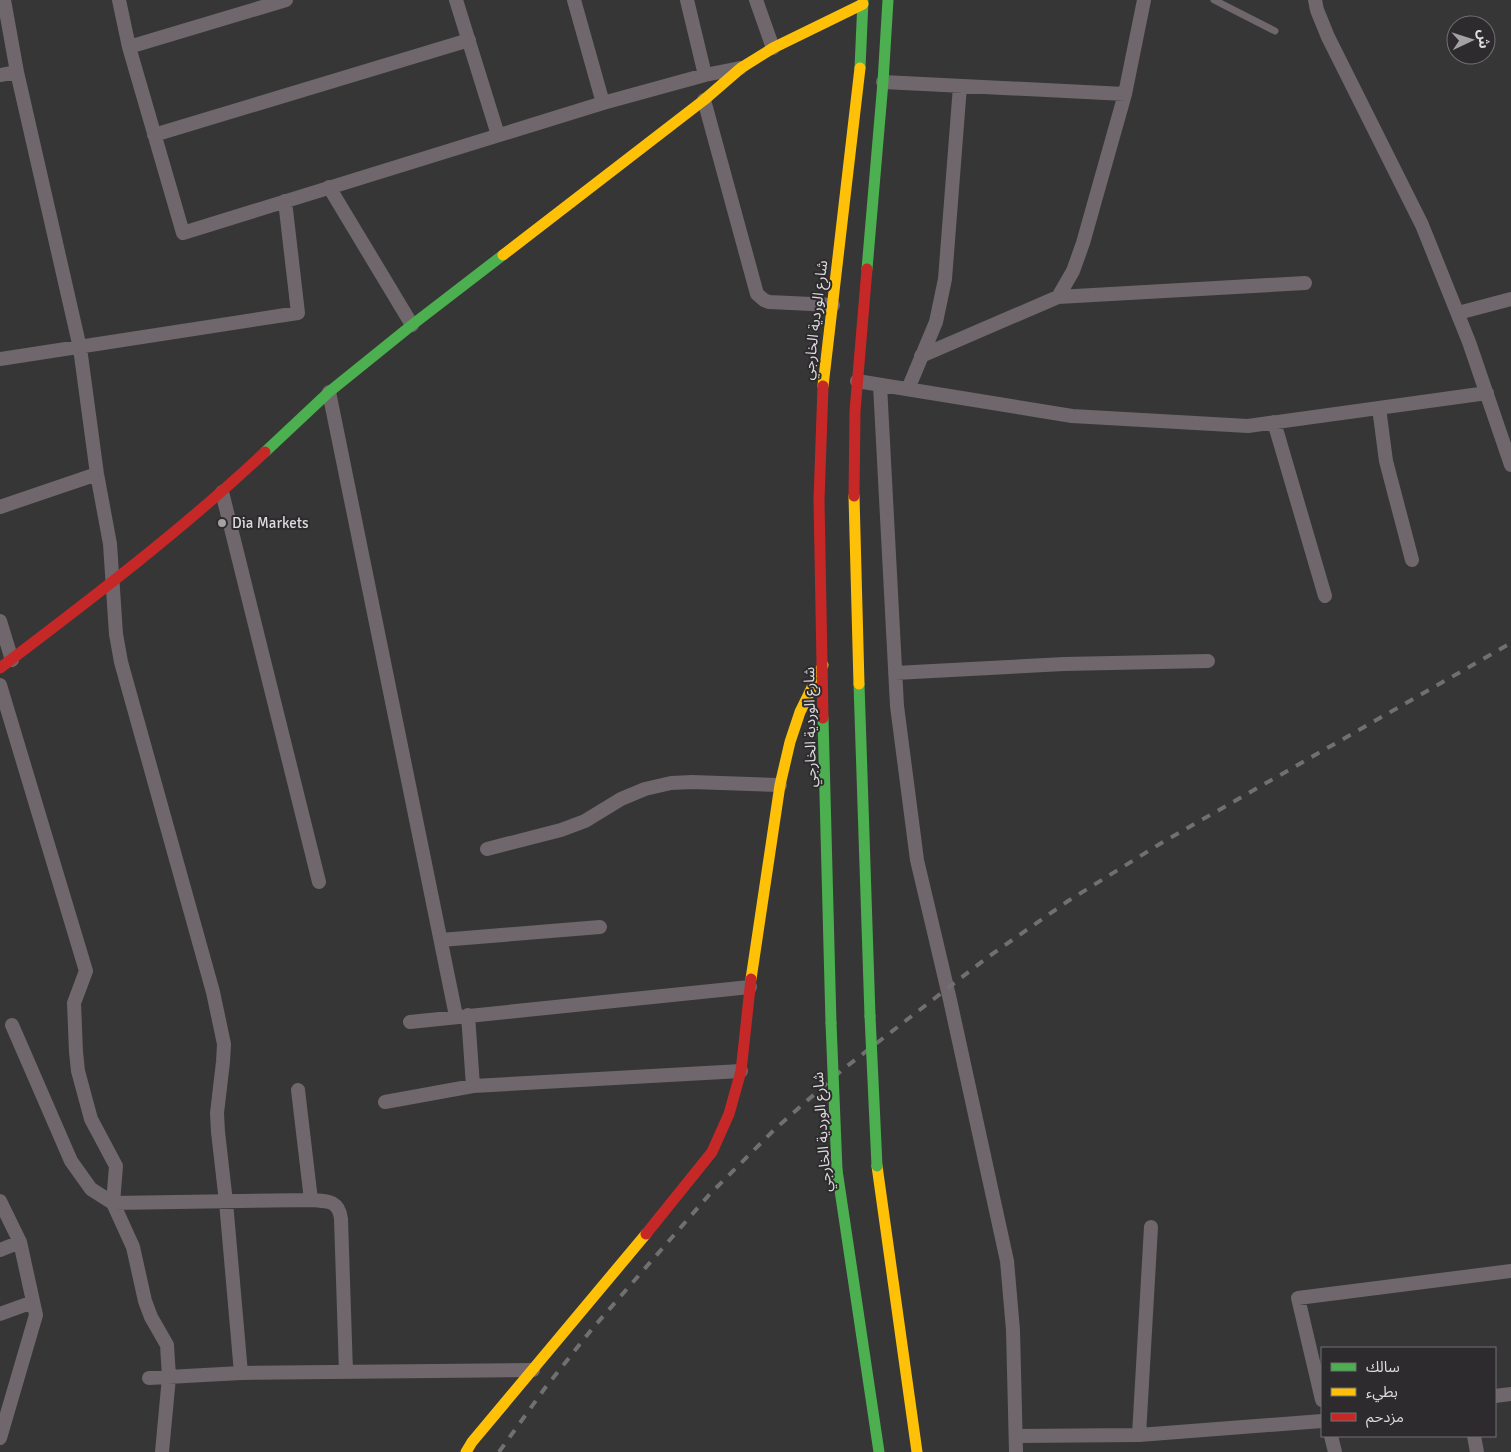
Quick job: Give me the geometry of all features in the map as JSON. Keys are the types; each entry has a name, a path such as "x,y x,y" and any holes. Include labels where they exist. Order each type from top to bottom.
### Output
{"main road":[{"path":"888,0 883,82 857,381 854,480 858,663 877,1166 917,1452"},
{"path":"6,664 114,582 222,492 329,392 412,325 704,100 740,68 773,48 863,2"},
{"name":"شارع الوردية الخارجي","path":"863,2 859,80 821,400 819,500 831,1023 837,1170 879,1452"},
{"path":"831,320 844,342 861,334"},
{"path":"821,400 838,386 850,390 855,411"},
{"path":"466,1452 472,1442 682,1191 712,1152 729,1114 741,1071 750,987 780,785 790,742 800,712 824,664"}],"street":[{"path":"4,0 17,72 80,348 97,474 110,544 116,634 121,662 214,992 220,1020 224,1044 217,1113 241,1374"},
{"path":"119,0 129,47 183,233 603,103 705,75 740,68"},
{"path":"129,47 286,0"},
{"path":"456,0 498,135"},
{"path":"574,0 603,103"},
{"path":"687,0 705,75"},
{"path":"756,0 773,48"},
{"path":"1058,297 1073,271 1083,243 1125,94 1144,0"},
{"path":"1315,0 1316,10 1328,37 1422,225 1458,313 1511,465"},
{"path":"154,135 469,40"},
{"path":"0,75 17,72"},
{"path":"883,82 1125,94"},
{"path":"908,389 936,322 945,280 960,86"},
{"path":"704,100 757,294 769,302 832,305"},
{"path":"329,187 412,325"},
{"path":"0,359 298,313 285,201"},
{"path":"922,356 1058,297 1304,283"},
{"path":"1458,313 1511,299"},
{"path":"857,381 1072,416 1248,426 1487,394"},
{"path":"880,385 897,706 917,860 950,1000 1007,1261 1013,1330 1016,1452"},
{"path":"329,392 441,940 462,1016 472,1086"},
{"path":"1379,408 1386,461 1412,560"},
{"path":"1274,422 1325,596"},
{"path":"0,507 97,474"},
{"path":"222,492 319,882"},
{"path":"0,621 6,664"},
{"path":"895,673 1064,664 1208,661"},
{"path":"0,685 86,971 74,1003 78,1071 91,1119 116,1166 113,1203 133,1247 145,1301 151,1317 167,1345 169,1377 162,1452"},
{"path":"487,849 561,830 585,821 621,799 646,789 671,783 780,785"},
{"path":"441,940 600,928"},
{"path":"410,1022 750,987"},
{"path":"12,1025 71,1161 90,1189 113,1203 311,1200 330,1202 337,1206 340,1212 346,1372"},
{"path":"385,1102 472,1086 741,1071"},
{"path":"298,1090 311,1200"},
{"path":"0,1201 20,1242 36,1315 0,1438"},
{"path":"1140,1436 1151,1227"},
{"path":"0,1250 20,1242"},
{"path":"1321,1396 1298,1298 1511,1271"},
{"path":"0,1314 33,1302"},
{"path":"149,1378 241,1374 533,1370"},
{"path":"1496,1396 1511,1394"},
{"path":"1016,1436 1140,1436 1321,1420"},
{"path":"1331,1437 1335,1452"},
{"path":"1474,1437 1477,1452"}],"lane":[{"path":"1214,0 1275,31"}],"railway":[{"path":"499,1452 545,1388 592,1329 709,1195 776,1128 842,1070 988,957 1068,901 1163,842 1511,643"}],"traffic: fast":[{"path":"860,68 863,0"},
{"path":"867,269 888,0"},
{"path":"265,452 329,392 503,255"},
{"path":"859,684 870,1016"},
{"path":"823,718 831,1023"},
{"path":"870,1016 877,1166"},
{"path":"831,1023 837,1170"},
{"path":"837,1170 879,1452"}],"traffic: slow":[{"path":"503,255 704,100 741,68 773,48 863,4"},
{"path":"823,386 860,68"},
{"path":"854,496 859,684"},
{"path":"751,979 780,785 790,742 800,712 823,665"},
{"path":"877,1166 917,1452"},
{"path":"466,1452 472,1442 646,1234"}],"traffic: jam":[{"path":"854,496 855,411 867,269"},
{"path":"823,386 819,500 823,718"},
{"path":"0,668 169,536 265,452"},
{"path":"646,1234 712,1152 729,1114 741,1071 751,979"}],"place":[{"name":"Dia Markets","path":"222,523"}]}
